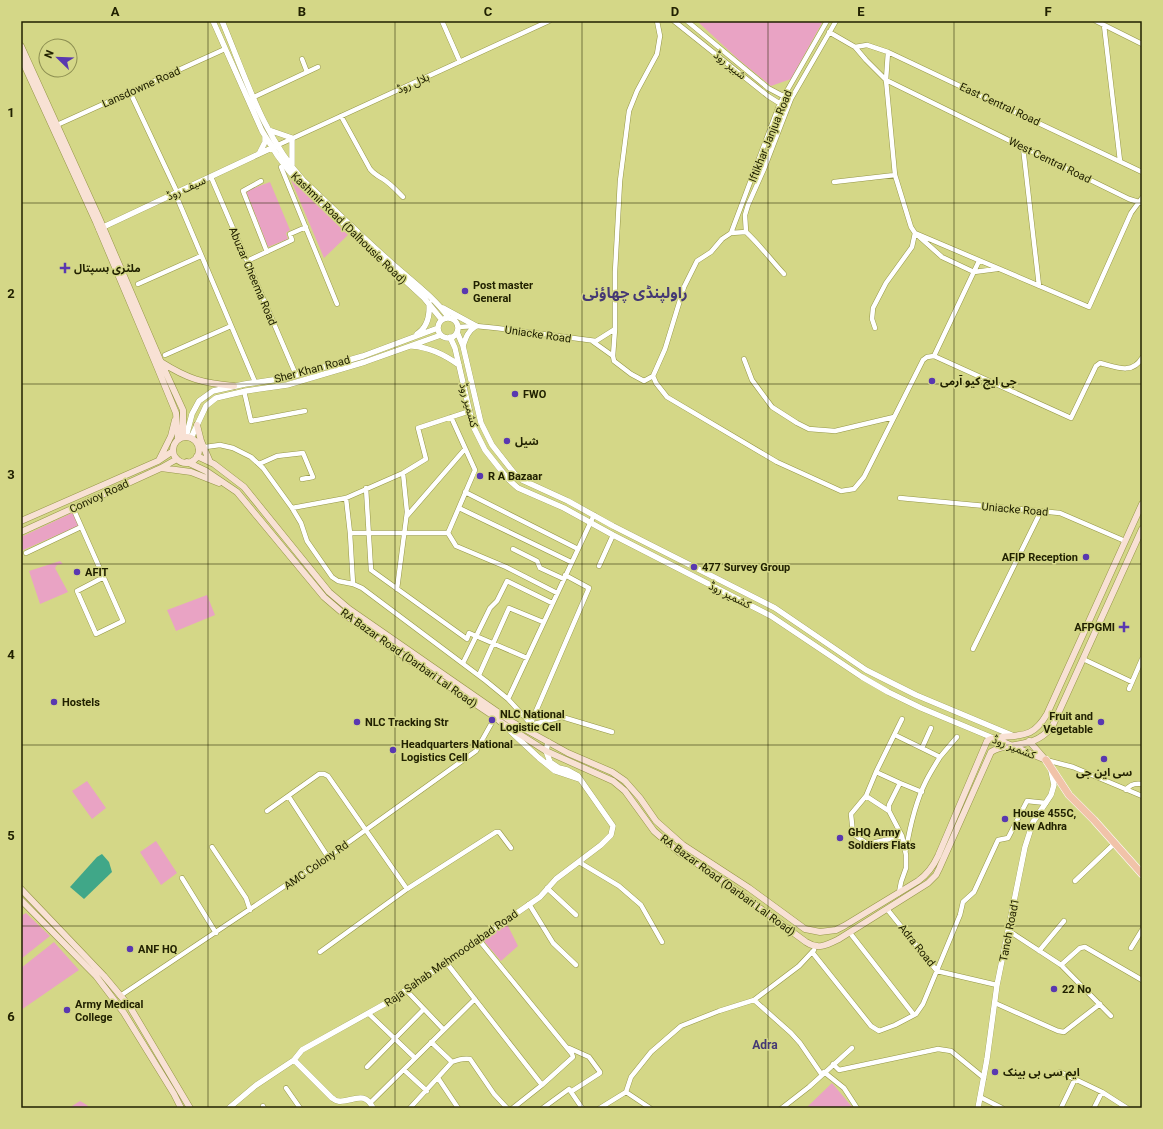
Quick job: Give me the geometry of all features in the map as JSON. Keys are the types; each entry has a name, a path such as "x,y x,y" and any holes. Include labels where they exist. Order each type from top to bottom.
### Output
{"main road":[{"path":"21,46 183,410 184,438"},
{"path":"21,58 101,228 176,413 184,438"},
{"path":"161,362 189,378 204,383 234,386"},
{"path":"158,461 171,436 176,413"},
{"path":"197,425 201,448 197,456 193,460 182,462 177,459 173,451 174,444 184,438 196,442 201,448 210,462"},
{"name":"Convoy Road","path":"21,521 158,461 173,451"},
{"name":"RA Bazar Road (Darbari Lal Road)","path":"197,456 210,462 244,487 329,592 362,618 512,722 568,753 612,772 625,781 640,798 656,821 683,845 749,888 805,929 820,932 836,930 899,893 927,874 935,864 985,744 993,738"},
{"name":"Convoy Road","path":"21,532 161,468 177,459"},
{"name":"RA Bazar Road (Darbari Lal Road)","path":"187,462 206,471 237,492 324,597 345,615 495,717 502,724 546,751 613,781 625,791 654,831 680,853 712,873 806,942 816,946"},
{"path":"161,468 191,472 229,488"},
{"path":"993,738 1025,734 1035,730 1043,722 1142,504"},
{"path":"816,946 828,945 850,933 928,883 936,875 989,755 997,748 1013,746 1040,739 1052,727 1142,529"},
{"path":"1084,633 1093,637"},
{"name":"کشمیر روڈ","path":"1014,736 1031,742 1046,760"},
{"name":"کشمیر روڈ","path":"993,738 1046,760"},
{"path":"1046,760 1069,795 1094,820 1142,874"},
{"path":"21,889 99,971 130,1007 190,1108"},
{"path":"21,900 96,976 117,1003 174,1094 181,1108"}],"street":[{"name":"Kashmir Road (Dalhousie Road)","path":"213,21 265,136 304,181 393,264 441,306 449,318"},
{"name":"Kashmir Road (Dalhousie Road)","path":"222,21 275,147 290,171 308,191 429,303 442,320"},
{"path":"442,21 460,62"},
{"name":"ہلال روڈ","path":"275,147 549,21"},
{"path":"657,21 660,36 657,54 637,91 629,111 628,118 618,202 615,272 614,361 631,374 644,381 653,376 665,349 684,287 697,261 711,252 731,233 746,232 784,274"},
{"name":"شبیر روڈ","path":"674,21 768,96 787,108"},
{"name":"شبیر روڈ","path":"687,21 768,88 790,99"},
{"name":"Iftikhar Janjua Road","path":"731,233 780,103 827,21"},
{"name":"Iftikhar Janjua Road","path":"746,232 745,215 748,205 764,169 790,99 836,21"},
{"path":"1096,21 1142,44"},
{"path":"1104,25 1120,161"},
{"path":"829,32 855,47"},
{"name":"East Central Road","path":"855,47 868,45 888,52 1142,172"},
{"name":"West Central Road","path":"855,47 886,80 1141,201"},
{"name":"Lansdowne Road","path":"57,125 225,49"},
{"path":"888,52 886,80 895,175 907,214 915,233 942,257 974,272 997,269"},
{"path":"302,59 307,72"},
{"path":"254,97 318,67"},
{"path":"130,92 176,193 201,256 255,382"},
{"path":"341,116 370,170 390,184 403,197"},
{"name":"West Central Road","path":"961,116 1141,201"},
{"path":"268,130 292,138 293,168"},
{"path":"258,154 263,147 265,136"},
{"path":"1023,146 1039,286"},
{"name":"سیف روڈ","path":"101,228 275,147"},
{"path":"281,167 337,304"},
{"path":"834,182 895,175"},
{"name":"Abuzar Cheema Road","path":"211,177 296,375"},
{"path":"261,181 243,191 267,252"},
{"path":"915,233 1089,307 1131,213 1141,201"},
{"path":"247,261 292,240 290,234 306,227"},
{"path":"875,328 872,319 873,308 886,283 912,247 915,233"},
{"path":"138,284 201,256"},
{"path":"934,356 980,261"},
{"path":"414,337 422,331 427,322 430,315 429,303"},
{"path":"441,306 476,326 466,335 463,346"},
{"path":"449,318 455,321 457,329 450,337 446,337 441,334 438,328 442,320 449,318"},
{"path":"165,355 231,326"},
{"name":"Uniacke Road","path":"457,329 476,326 596,340 615,329"},
{"name":"Sher Khan Road","path":"184,438 192,414 199,401 213,391 255,382 286,378 363,356 438,328"},
{"name":"کشمیر روڈ","path":"457,329 463,346 481,423 492,445 514,473 522,480 568,501 613,526 775,608 866,670 916,695 1014,736"},
{"name":"Sher Khan Road","path":"184,438 197,425 206,406 216,398 244,391 287,385 365,362 441,334"},
{"name":"کشمیر روڈ","path":"450,337 459,365 473,426 485,450 508,479 518,488 564,508 611,534 771,616 840,663 888,692 921,708 993,738"},
{"path":"591,340 613,356"},
{"path":"409,346 427,348 449,358 459,365"},
{"path":"653,376 656,384 667,397 777,462 841,491 854,489 864,477 923,360 928,357 934,356 1071,418 1096,366 1100,363 1125,369 1132,368 1139,364 1142,358"},
{"path":"744,358 752,380 772,407 797,423 809,428 835,431 894,417"},
{"path":"244,391 250,421 305,412"},
{"path":"292,508 346,498 403,473 426,459 418,428 470,411"},
{"path":"448,533 475,470 451,417"},
{"path":"201,448 220,446 234,448 251,457 259,464 292,508 301,523 308,541 332,577 338,581 353,584 362,588 479,675 508,699 530,725 535,735"},
{"path":"407,516 465,449"},
{"path":"259,464 277,456 303,454 313,477 302,479"},
{"path":"398,589 407,516 403,473"},
{"path":"366,488 371,570 467,639 469,633 527,658"},
{"path":"465,492 578,549"},
{"path":"346,498 353,584"},
{"name":"Uniacke Road","path":"900,498 1060,513 1125,541"},
{"path":"73,508 82,527 104,577 123,621 96,634 77,590 104,577"},
{"path":"459,508 571,562"},
{"path":"973,649 1041,511"},
{"path":"508,699 594,515"},
{"path":"599,566 613,526"},
{"path":"26,553 82,527"},
{"path":"350,533 448,533"},
{"path":"448,533 456,546 557,593"},
{"path":"513,549 537,561 540,568 589,588 530,725"},
{"path":"664,561 668,554"},
{"path":"681,570 685,562"},
{"path":"463,664 490,608 497,601 507,581 552,603"},
{"path":"479,675 509,608 543,622"},
{"path":"791,629 796,622"},
{"path":"840,663 846,656"},
{"path":"1083,659 1132,682"},
{"path":"1129,689 1142,659"},
{"path":"888,692 893,683"},
{"name":"AMC Colony Rd","path":"120,996 328,857 476,751 495,717"},
{"path":"530,725 562,717 612,732"},
{"path":"902,719 866,796 851,814 853,834 868,844 902,836"},
{"path":"502,724 555,771 581,779"},
{"path":"922,748 932,728"},
{"path":"895,735 940,757"},
{"path":"899,893 900,882 906,868 906,855 910,828 926,781 940,757 957,737"},
{"path":"548,742 546,751 550,762 559,768 572,772 581,779"},
{"name":"کشمیر روڈ","path":"1046,760 1073,767 1142,796"},
{"name":"Tanch Road1","path":"978,1108 998,985 1025,847 1033,822 1051,795 1054,785 1052,773 1046,760"},
{"path":"876,772 922,792"},
{"path":"267,811 289,797 319,774 328,776 407,889"},
{"name":"Raja Sahab Mehmoodabad Road","path":"229,1108 255,1086 294,1060 302,1050 369,1014 529,904 540,896 556,879 601,845 611,835 613,826 581,779"},
{"path":"889,811 890,804 900,783"},
{"path":"1126,790 1129,786 1134,784 1142,784"},
{"path":"866,796 889,811 902,836 906,855"},
{"path":"289,797 328,857"},
{"path":"812,952 871,1026 879,1031 914,1015 923,1004 960,915 963,902 974,892 998,840 1008,838 1027,800 1046,803"},
{"path":"320,952 407,889 496,832 499,832 511,848"},
{"path":"1075,881 1115,844"},
{"path":"212,847 246,898 250,910"},
{"path":"579,862 619,886 641,905 662,942"},
{"path":"182,878 216,933"},
{"path":"548,888 576,915"},
{"path":"529,904 553,943 576,965"},
{"name":"Adra Road","path":"887,909 937,971 998,985"},
{"path":"1039,951 1064,921"},
{"path":"1131,948 1142,930"},
{"path":"1009,931 1061,966 1111,1016"},
{"path":"850,933 914,1015"},
{"path":"478,940 573,1057 542,1085 513,1108"},
{"path":"600,1108 626,1092 631,1077 651,1052 681,1026 719,1011 754,1000 799,966 816,946"},
{"path":"1061,966 1080,948 1085,948 1142,980"},
{"path":"445,961 542,1085"},
{"path":"406,990 444,1029"},
{"path":"294,1060 332,1098 338,1101 356,1097 364,1098 371,1105 415,1058 475,998"},
{"path":"754,1000 800,1043 823,1074 844,1088 857,1108"},
{"path":"995,1003 1064,1032 1100,1004"},
{"path":"367,1067 424,1008"},
{"path":"369,1014 415,1058"},
{"path":"431,1042 452,1062"},
{"path":"543,1108 568,1089 572,1091 600,1073 589,1057 567,1048"},
{"path":"782,1108 810,1087 833,1064 852,1048"},
{"path":"833,1064 839,1070 938,1049 946,1050 955,1054 984,1078"},
{"path":"410,1108 452,1062 455,1060 470,1059 494,1094 507,1108"},
{"path":"404,1070 427,1091"},
{"path":"1060,1072 1102,1092 1127,1108"},
{"path":"438,1078 458,1108"},
{"path":"1062,1108 1075,1079"},
{"path":"286,1088 300,1108"},
{"path":"572,1091 582,1108"},
{"path":"626,1092 650,1108"},
{"path":"1094,1108 1102,1092"},
{"path":"980,1097 1002,1108"}],"shaded area":[{"path":"697,21 823,21 791,79 771,86 738,59"},
{"path":"291,180 348,235 324,258"},
{"path":"270,182 290,230 286,233 288,239 268,247 246,191"},
{"path":"74,512 80,525 21,551 21,537"},
{"path":"60,561 63,564 57,565 55,568 68,592 40,604 29,571"},
{"path":"207,595 215,615 176,631 167,610"},
{"path":"87,781 106,808 92,819 72,791"},
{"path":"156,841 177,873 161,885 140,852"},
{"path":"102,854 109,862 112,872 84,899 70,887 97,857"},
{"path":"26,913 50,936 21,959 21,916"},
{"path":"506,922 518,946 501,961 482,939"},
{"path":"54,942 79,970 21,1010 21,968"},
{"path":"832,1083 853,1108 806,1108"},
{"path":"80,1101 89,1108 69,1108"}],"place":[{"name":"ملٹری ہسپتال","path":"65,268"},
{"name":"Post master General","path":"465,291"},
{"name":"جی ایچ کیو آرمی","path":"932,381"},
{"name":"FWO","path":"515,394"},
{"name":"شیل","path":"507,441"},
{"name":"R A Bazaar","path":"480,476"},
{"name":"AFIP Reception","path":"1086,557"},
{"name":"477 Survey Group","path":"694,567"},
{"name":"AFIT","path":"77,572"},
{"name":"AFPGMI","path":"1124,627"},
{"name":"Hostels","path":"54,702"},
{"name":"NLC National Logistic Cell","path":"492,720"},
{"name":"NLC Tracking Str","path":"357,722"},
{"name":"Fruit and Vegetable","path":"1101,722"},
{"name":"Headquarters National Logistics Cell","path":"393,750"},
{"name":"سی این جی","path":"1104,759"},
{"name":"House 455C, New Adhra","path":"1005,819"},
{"name":"GHQ Army Soldiers Flats","path":"840,838"},
{"name":"ANF HQ","path":"130,949"},
{"name":"22 No","path":"1054,989"},
{"name":"Army Medical College","path":"67,1010"},
{"name":"ایم سی بی بینک","path":"995,1072"}],"district":[{"name":"راولپنڈی چھاؤنی","path":"635,293"},
{"name":"Adra","path":"765,1045"}]}
